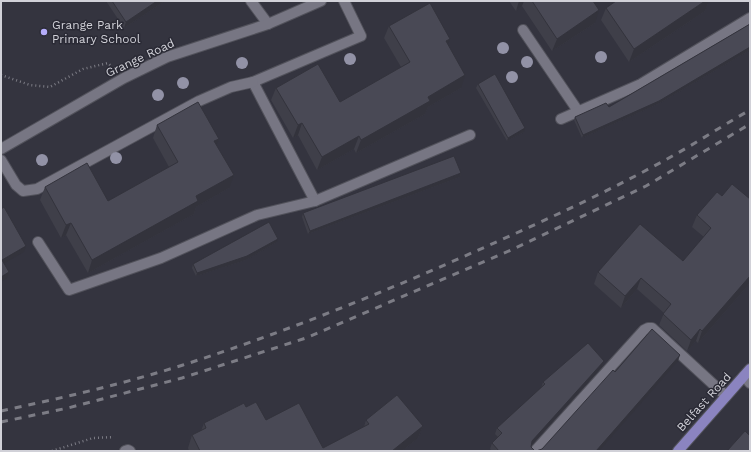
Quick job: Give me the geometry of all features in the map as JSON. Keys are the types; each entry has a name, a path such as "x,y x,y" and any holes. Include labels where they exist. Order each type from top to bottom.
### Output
{"main road":[{"name":"Belfast Road","path":"678,451 726,396 748,376"}],"street":[{"path":"251,1 268,24"},
{"name":"Grange Road","path":"1,149 124,78 167,57 268,24 321,1"},
{"path":"1,160 16,185 23,191 37,189 199,101 231,87 254,82 361,36 344,1"},
{"path":"560,119 641,84 750,18"},
{"path":"522,30 578,111"},
{"path":"254,82 315,201"},
{"path":"38,242 69,290 161,258 257,215 315,201 470,135"},
{"path":"535,451 644,330 648,328 652,328 726,396"},
{"path":"125,451 130,451"}],"path":[{"path":"1,75 30,86 50,87 83,69 108,64 124,78"},
{"path":"52,451 93,438 116,437"}],"building":[{"path":"112,1 157,1 126,22"},
{"path":"532,1 593,1 599,10 557,39"},
{"path":"616,1 705,1 634,49 606,8"},
{"path":"430,3 450,39 446,41 465,75 428,97 430,101 361,140 359,136 322,157 302,123 298,125 276,88 318,64 340,102 410,62 389,26"},
{"path":"750,24 750,47 659,101 583,135 575,117 606,103 609,107"},
{"path":"495,74 525,128 508,138 478,84"},
{"path":"198,102 219,139 214,141 234,175 196,196 198,201 92,260 71,223 66,225 45,187 87,163 108,201 178,162 157,125"},
{"path":"454,156 461,173 310,231 303,213"},
{"path":"732,184 750,199 750,276 702,331 700,329 691,340 663,314 671,304 641,278 625,296 598,272 640,224 683,261 711,228 697,215 717,192 722,196"},
{"path":"4,207 26,246 2,260 9,272 1,277 1,209"},
{"path":"269,222 278,239 247,256 197,273 193,264"},
{"path":"652,329 680,355 596,451 536,451 542,449 613,370 615,372"},
{"path":"588,343 604,361 532,441 531,447 535,451 499,451 492,443 502,433 497,428 545,384 543,382"},
{"path":"397,395 423,426 392,451 200,451 192,435 206,428 204,423 244,403 246,407 256,402 266,420 299,403 323,448 369,424 366,420"},
{"path":"745,431 750,436 750,451 727,451"}],"railway":[{"path":"1,411 92,390 183,365 284,330 383,291 449,263 592,198 676,154 750,110"},
{"path":"1,422 68,408 182,378 306,338 511,250 646,186 750,124"}],"place":[{"name":"Grange Park Primary School","path":"44,32"}]}
